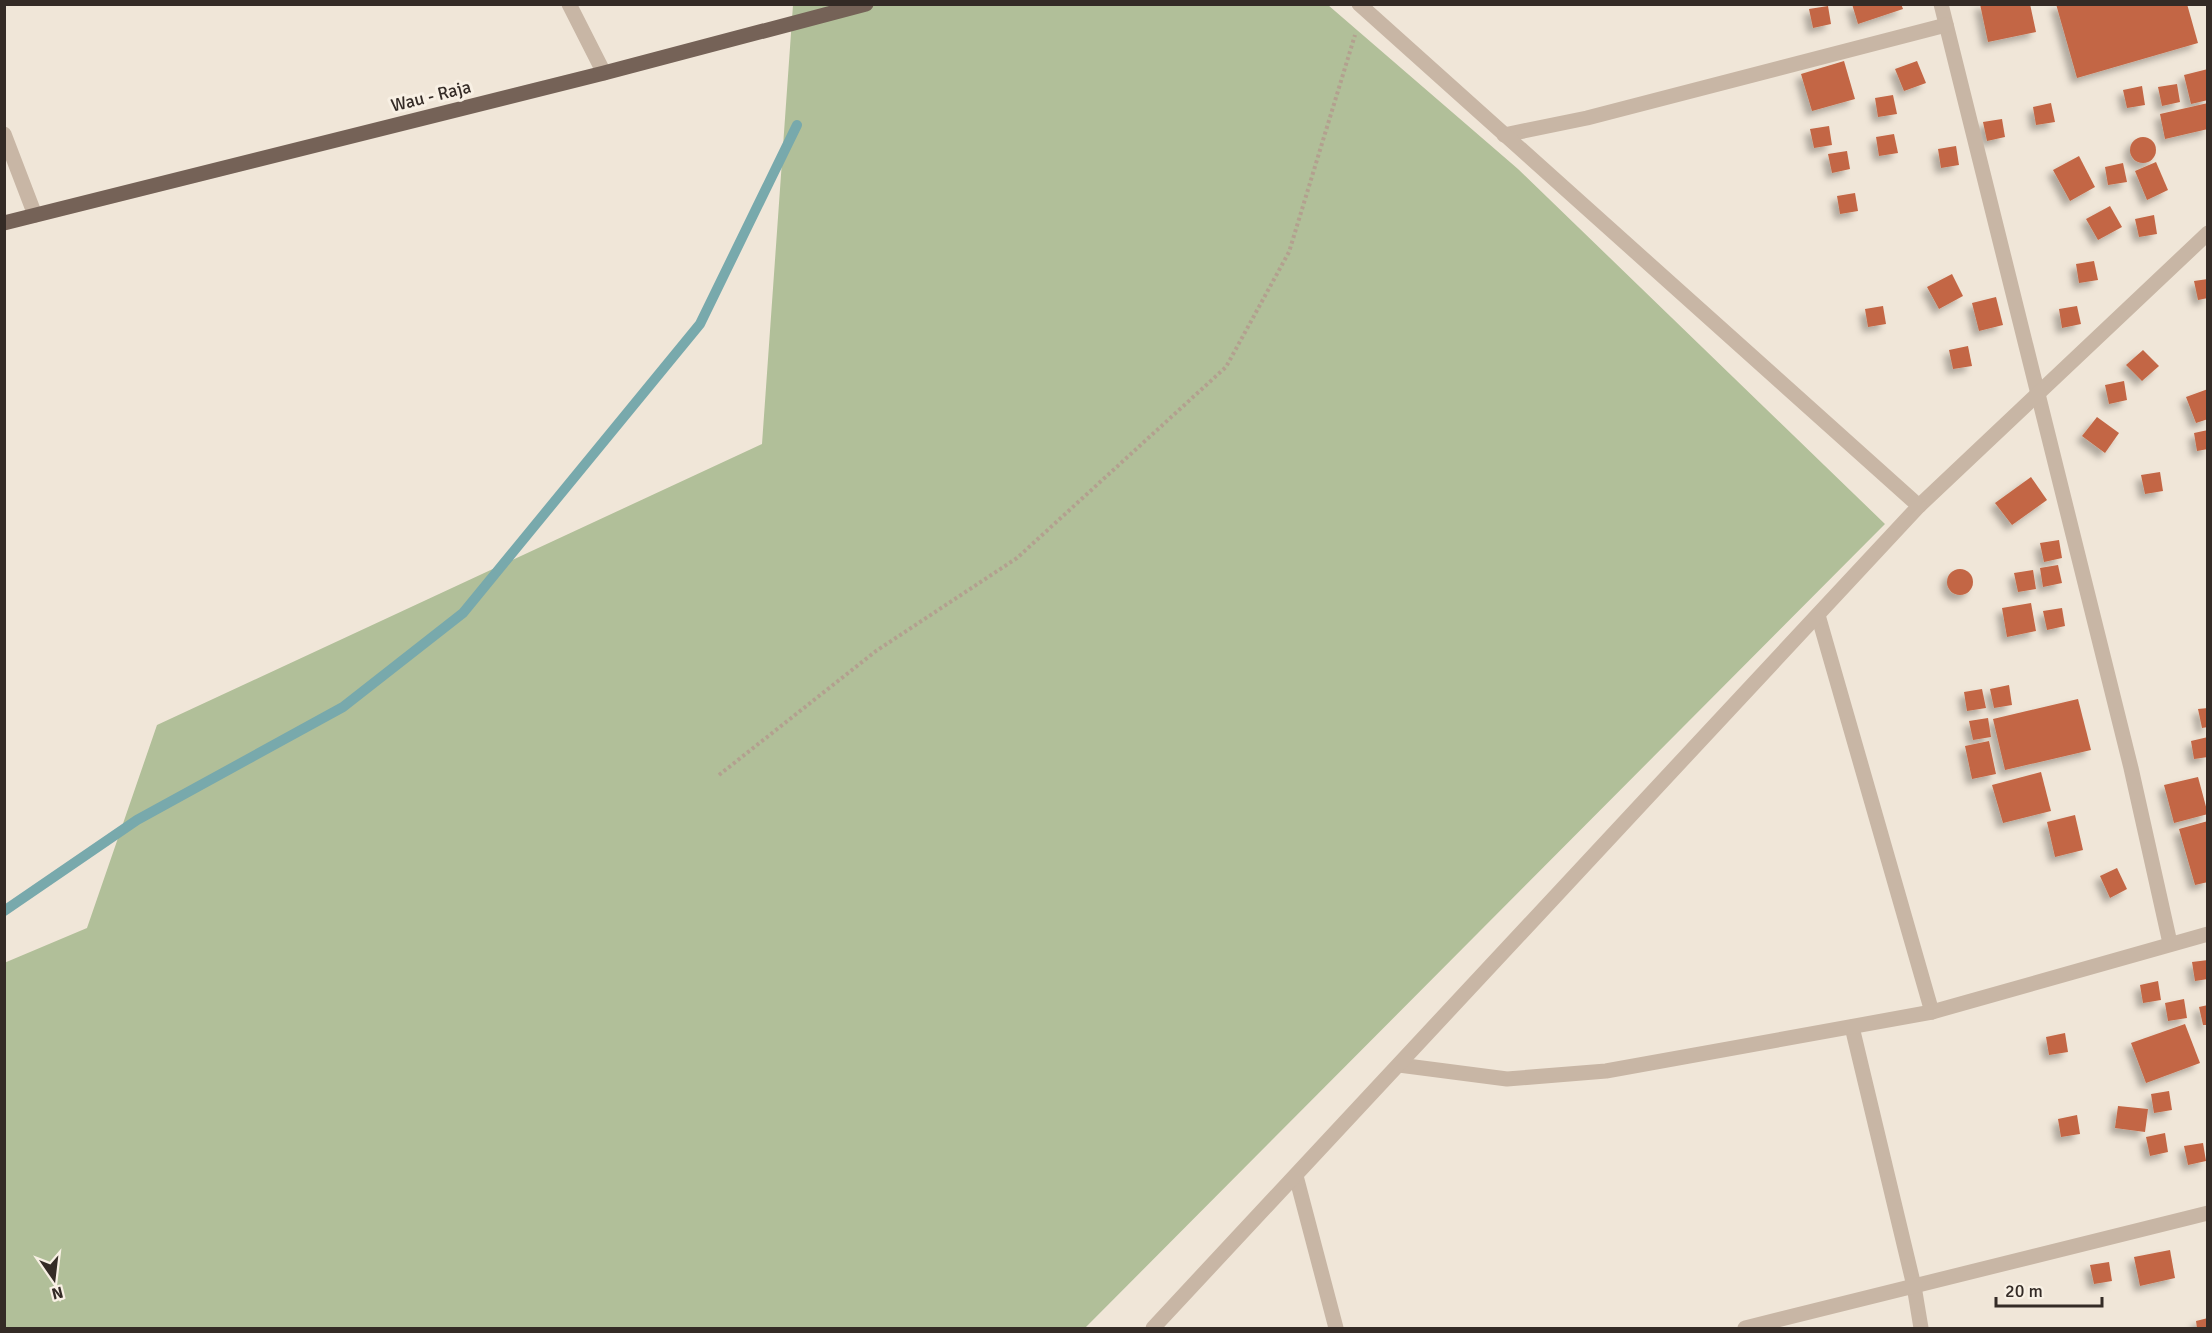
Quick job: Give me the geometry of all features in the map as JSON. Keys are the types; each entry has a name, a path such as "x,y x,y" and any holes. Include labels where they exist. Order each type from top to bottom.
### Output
{"main road":[{"name":"Wau - Raja","path":"4,223 604,73 866,4"}],"street":[{"path":"569,4 604,73"},
{"path":"1941,4 2132,768 2170,943"},
{"path":"1361,6 1919,506"},
{"path":"1504,135 1587,118 1946,25"},
{"path":"4,134 36,215"},
{"path":"1153,1329 1919,506 2208,233"},
{"path":"1818,615 1932,1012"},
{"path":"1399,1065 1507,1079 1606,1071 1932,1012 2208,934"},
{"path":"1852,1027 1914,1286 1921,1329"},
{"path":"1296,1176 1336,1329"},
{"path":"1745,1329 2208,1213"}],"path":[{"path":"719,775 876,651 1017,558 1226,367 1289,252 1361,6"}],"green space":[{"path":"793,5 1328,5 1518,169 1885,524 1085,1328 5,1328 4,963 87,928 157,725 762,444"}],"building":[{"path":"1852,4 1901,4 1903,9 1858,24"},
{"path":"1980,4 2030,4 2036,32 1988,42"},
{"path":"2056,4 2187,4 2198,43 2077,78"},
{"path":"1828,6 1831,24 1813,28 1809,9"},
{"path":"1844,61 1855,99 1812,111 1801,74"},
{"path":"1917,61 1926,83 1904,91 1895,69"},
{"path":"2208,69 2208,100 2191,104 2184,75"},
{"path":"2177,84 2180,102 2162,106 2158,87"},
{"path":"2142,86 2145,105 2127,108 2123,90"},
{"path":"1893,95 1897,114 1878,117 1875,98"},
{"path":"2051,103 2055,122 2036,125 2033,107"},
{"path":"2208,103 2208,129 2165,139 2160,114"},
{"path":"2002,119 2005,137 1987,141 1983,122"},
{"path":"1829,126 1832,145 1814,148 1810,129"},
{"path":"1894,134 1898,153 1879,156 1876,137"},
{"path":"2143,137 2152,141 2156,150 2152,159 2143,163 2134,159 2130,150 2134,141"},
{"path":"1956,146 1959,165 1941,168 1938,149"},
{"path":"1847,151 1850,169 1832,173 1828,154"},
{"path":"2079,156 2095,187 2070,201 2053,170"},
{"path":"2156,162 2168,190 2147,200 2135,171"},
{"path":"2123,163 2127,182 2108,185 2105,167"},
{"path":"1855,193 1858,211 1840,214 1837,196"},
{"path":"2110,206 2122,227 2098,240 2086,219"},
{"path":"2154,215 2157,234 2139,237 2135,219"},
{"path":"2094,261 2098,280 2079,283 2076,264"},
{"path":"1952,274 1963,296 1939,309 1927,287"},
{"path":"2208,279 2208,298 2198,300 2194,281"},
{"path":"1996,297 2003,325 1979,331 1972,303"},
{"path":"1883,306 1886,324 1868,327 1865,309"},
{"path":"2077,306 2081,324 2062,328 2059,309"},
{"path":"1968,346 1972,366 1953,369 1949,350"},
{"path":"2143,350 2159,366 2142,381 2126,365"},
{"path":"2124,381 2127,400 2109,404 2105,385"},
{"path":"2208,389 2208,419 2196,423 2186,397"},
{"path":"2097,417 2119,433 2105,453 2082,436"},
{"path":"2208,430 2208,449 2197,451 2194,433"},
{"path":"2160,472 2163,491 2145,494 2141,475"},
{"path":"2031,477 2047,500 2012,525 1995,503"},
{"path":"2059,540 2062,558 2044,562 2040,543"},
{"path":"2058,565 2062,583 2043,587 2040,568"},
{"path":"1960,569 1969,573 1973,582 1969,591 1960,595 1951,591 1947,582 1951,573"},
{"path":"2033,570 2036,589 2018,592 2014,573"},
{"path":"2031,603 2036,631 2007,637 2002,608"},
{"path":"2062,608 2065,626 2047,630 2043,611"},
{"path":"2009,685 2012,705 1994,708 1990,689"},
{"path":"1982,689 1986,708 1967,711 1964,692"},
{"path":"2078,699 2091,750 2005,770 1993,719"},
{"path":"2208,708 2208,727 2202,728 2198,709"},
{"path":"1988,718 1991,737 1973,740 1969,721"},
{"path":"2208,737 2208,757 2194,759 2191,741"},
{"path":"1989,741 1996,774 1972,779 1965,746"},
{"path":"2041,772 2051,811 2003,823 1992,785"},
{"path":"2198,777 2208,814 2174,823 2164,785"},
{"path":"2075,815 2083,850 2055,857 2047,822"},
{"path":"2208,821 2208,882 2195,885 2179,829"},
{"path":"2117,868 2127,889 2110,898 2100,876"},
{"path":"2208,960 2208,979 2195,981 2192,962"},
{"path":"2158,981 2161,1000 2143,1003 2140,985"},
{"path":"2184,999 2187,1018 2168,1021 2165,1003"},
{"path":"2208,1005 2208,1025 2203,1025 2199,1007"},
{"path":"2185,1024 2200,1063 2146,1083 2131,1043"},
{"path":"2065,1033 2068,1052 2049,1055 2046,1037"},
{"path":"2169,1091 2172,1110 2154,1113 2151,1094"},
{"path":"2118,1106 2148,1109 2145,1132 2115,1128"},
{"path":"2077,1115 2080,1134 2061,1137 2058,1119"},
{"path":"2165,1133 2168,1152 2150,1156 2146,1137"},
{"path":"2203,1143 2206,1161 2188,1165 2184,1146"},
{"path":"2170,1250 2175,1278 2140,1286 2134,1257"},
{"path":"2109,1262 2112,1281 2094,1284 2090,1265"},
{"path":"2208,1318 2208,1328 2197,1328 2196,1321"}],"waterway":[{"path":"4,911 137,820 343,707 463,613 700,324 797,125"}]}
